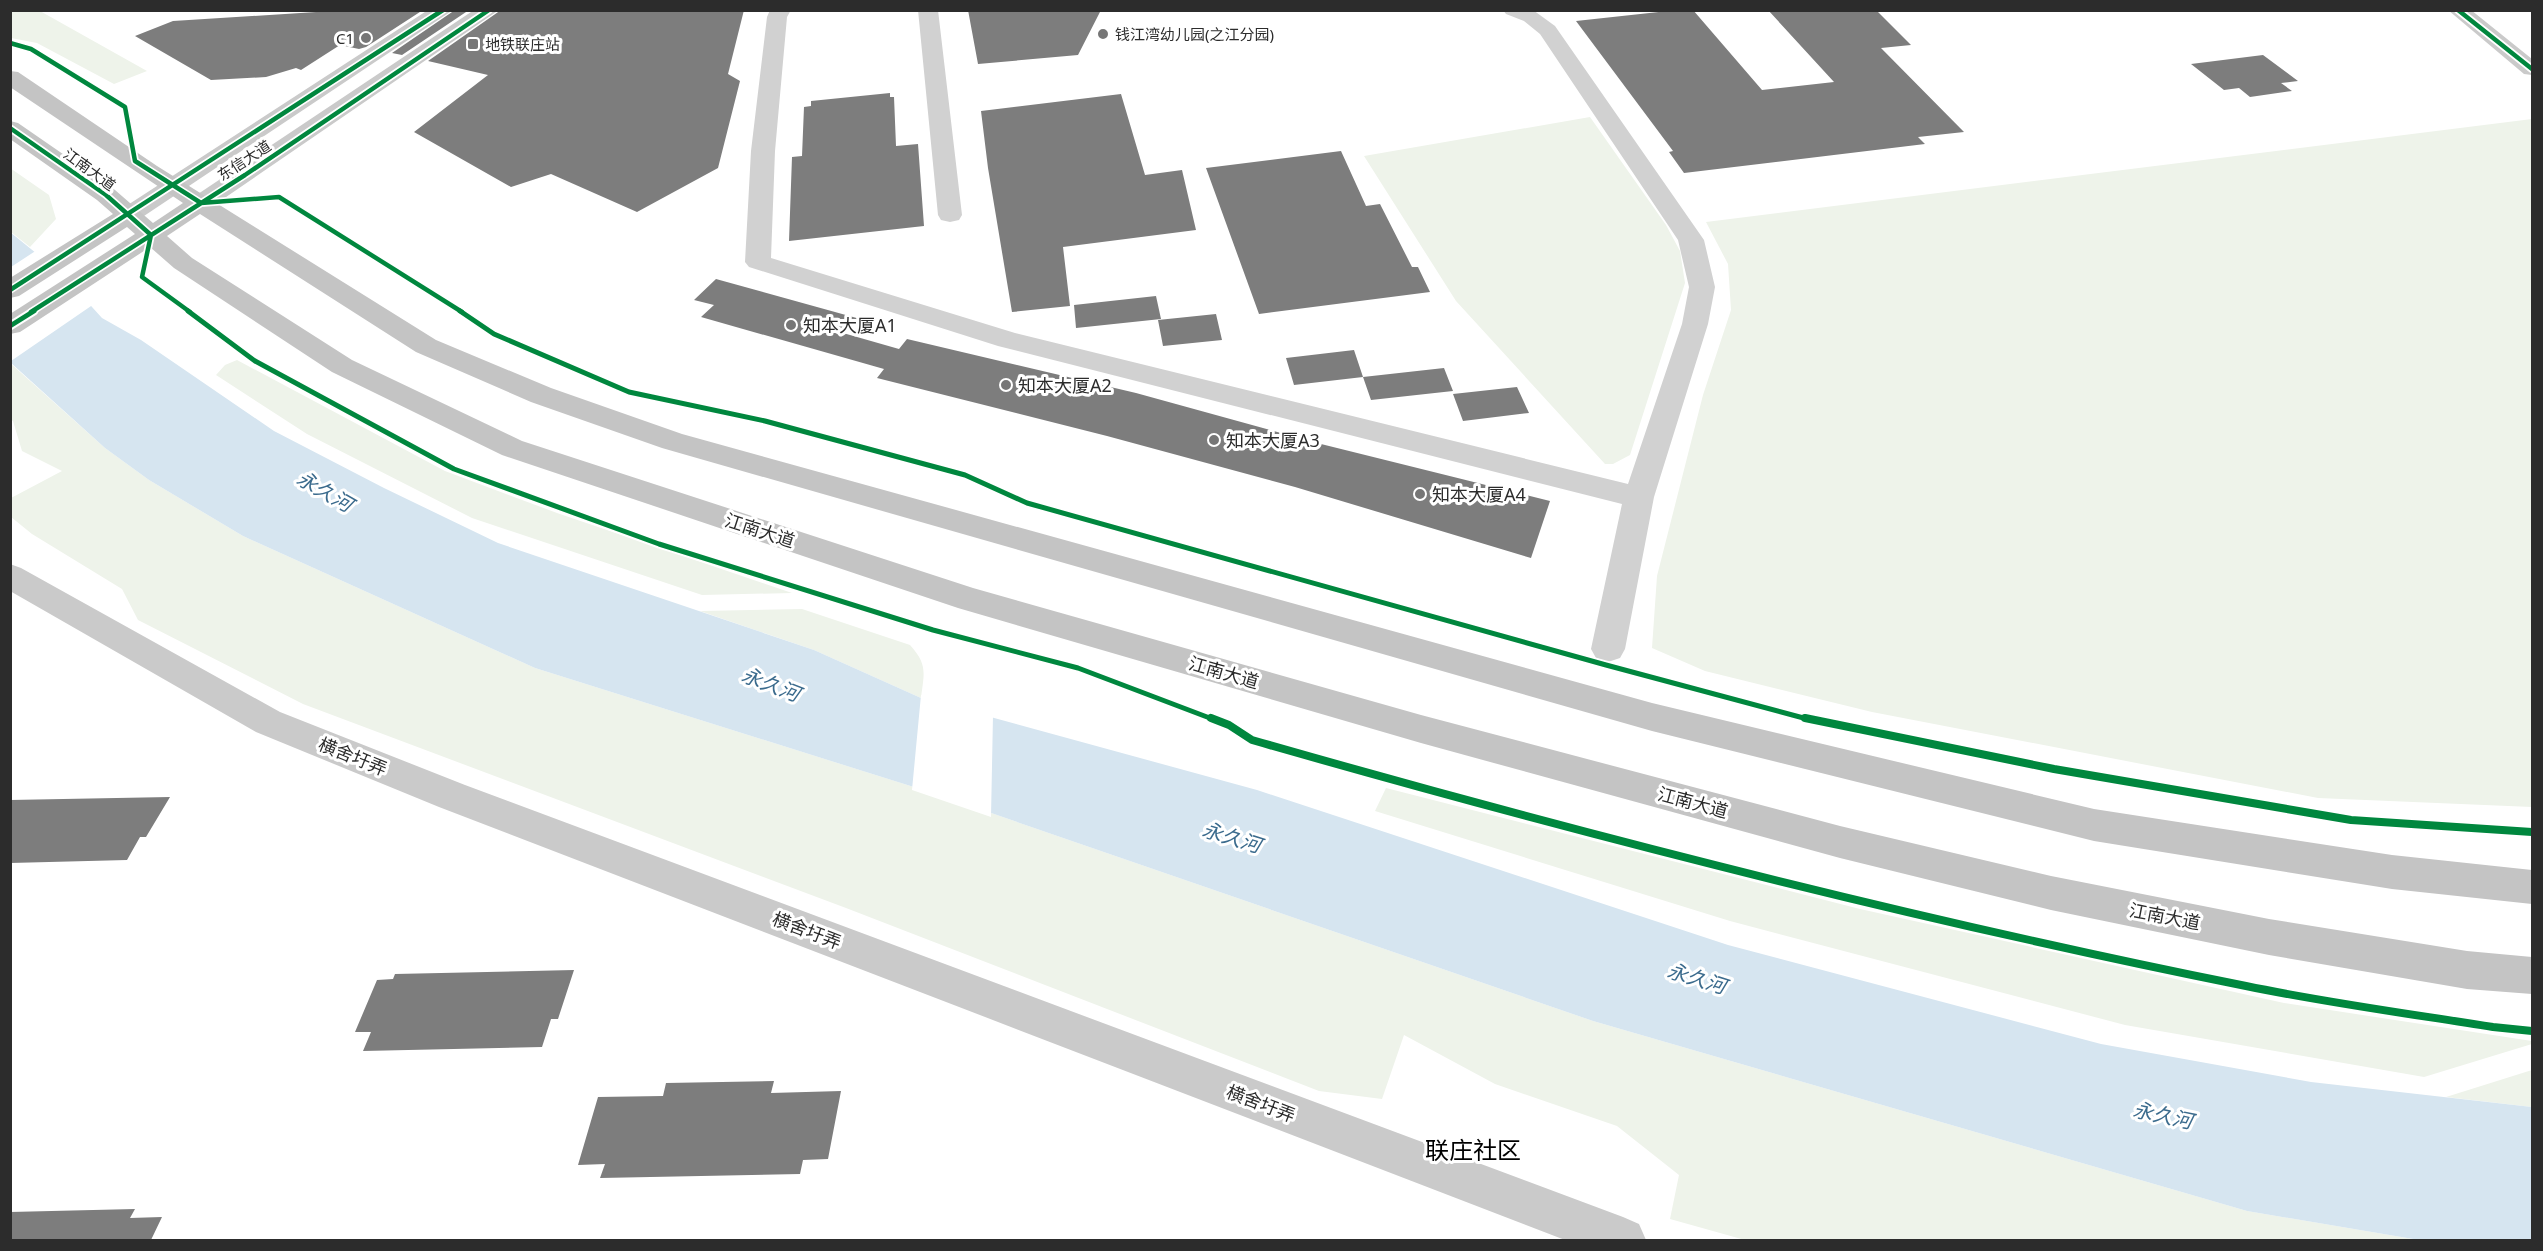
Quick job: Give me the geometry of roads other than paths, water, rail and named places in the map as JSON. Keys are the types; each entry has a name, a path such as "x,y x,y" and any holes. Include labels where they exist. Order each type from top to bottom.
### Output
{"main road":[{"name":"江南大道","path":"10,77 187,195 426,346 541,395 672,441 1652,717 2094,825 2392,872 2532,887"},
{"name":"江南大道","path":"10,128 106,195 183,262 342,366 512,448 969,599 1421,729 1906,858 2051,893 2269,937 2467,970 2532,976"},
{"name":"东信大道","path":"10,290 57,261 140,225 187,195"},
{"name":"东信大道","path":"10,326 85,277 140,225"}],"street":[{"name":"东信大道","path":"187,195 443,10"},
{"name":"东信大道","path":"187,195 489,10"},
{"path":"781,10 777,17 763,151 758,262 1008,340 1639,497"},
{"path":"927,10 950,214"},
{"path":"1513,10 1531,17 1548,30 1691,240 1702,287 1695,324 1639,497 1608,649"},
{"path":"2458,10 2532,69"},
{"name":"横舍圩弄","path":"10,576 268,722 452,796 1623,1240"}],"water":[{"name":"永久河","path":"10,232 63,275 102,318 141,340 274,431 384,488 498,543 814,650 921,698 1257,790 1728,945 2101,1044 2311,1082 2532,1107 2532,1240 2419,1240 2247,1211 1593,1021 936,794 535,668 243,536 149,480 105,448 11,363"}],"place":[{"name":"钱江湾幼儿园(之江分园)","path":"1103,34"},
{"name":"C1","path":"366,38"},
{"name":"地铁联庄站","path":"473,44"},
{"name":"知本大厦A1","path":"791,325"},
{"name":"知本大厦A2","path":"1006,385"},
{"name":"知本大厦A3","path":"1214,440"},
{"name":"知本大厦A4","path":"1420,494"}],"district":[{"name":"联庄社区","path":"1473,1149"}]}
